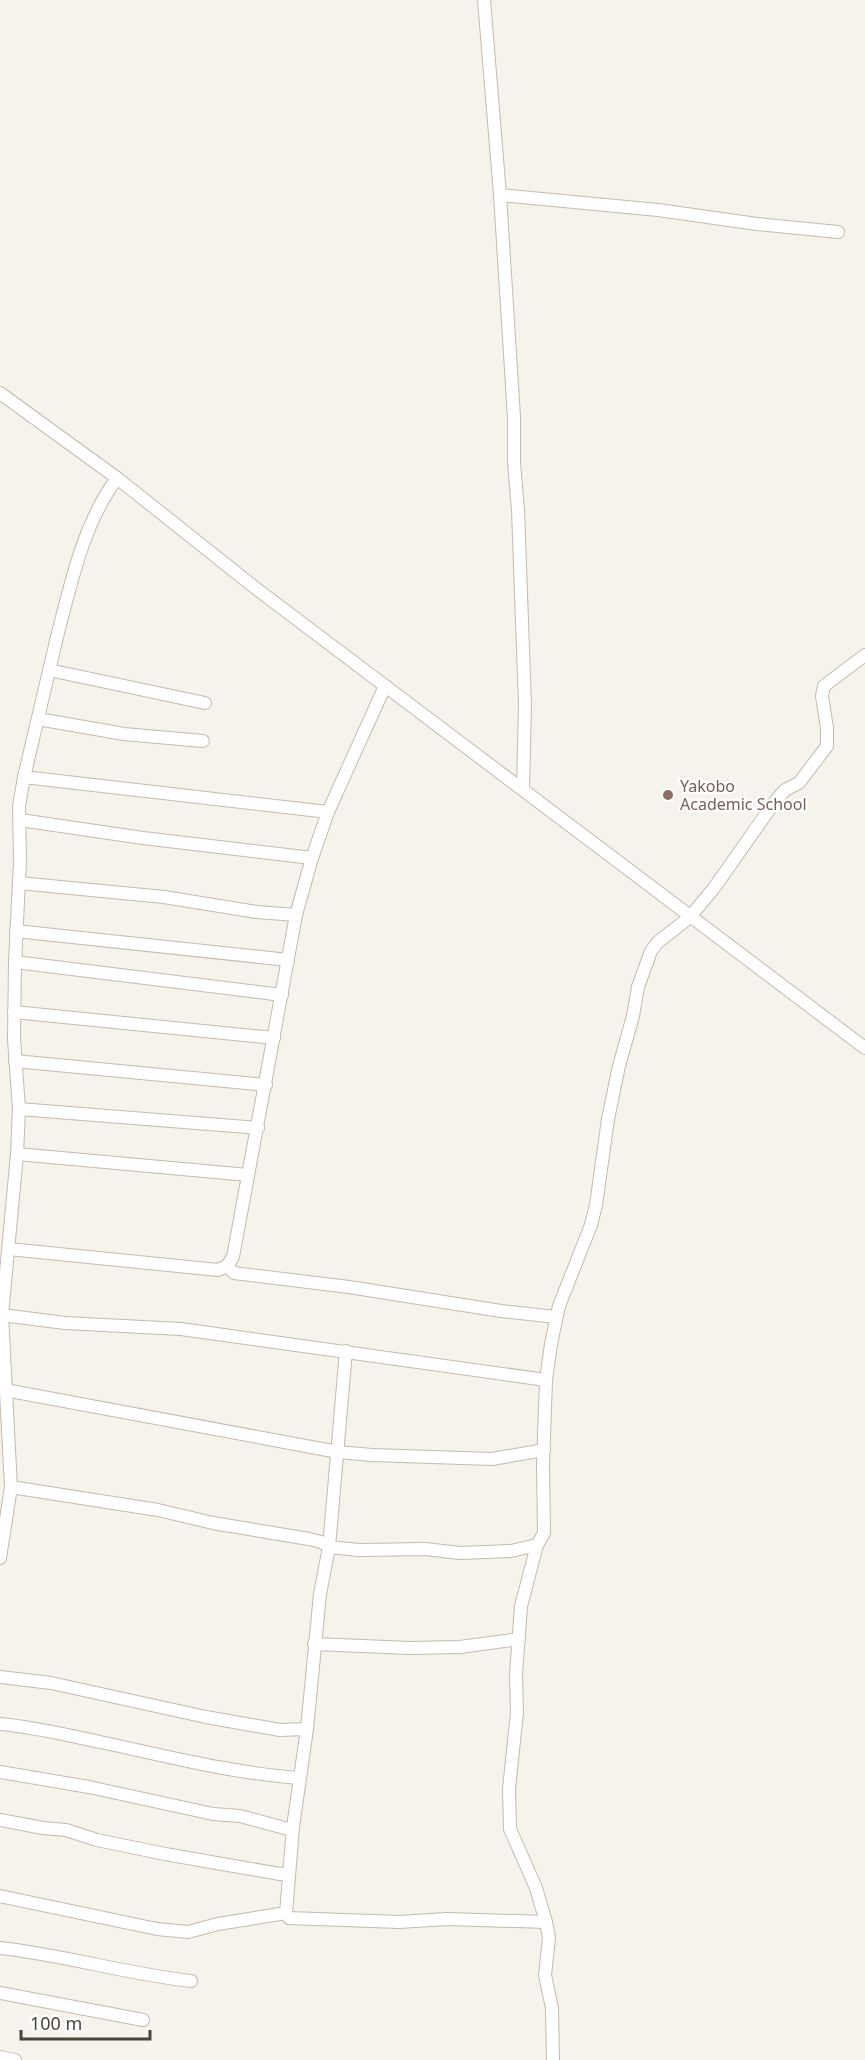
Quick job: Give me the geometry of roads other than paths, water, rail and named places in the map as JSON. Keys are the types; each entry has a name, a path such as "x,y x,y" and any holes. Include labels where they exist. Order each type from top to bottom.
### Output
{"street":[{"path":"484,0 500,195 513,405 525,705 523,789"},
{"path":"500,195 658,210 757,224 838,232"},
{"path":"0,393 117,478 258,590 865,1048"},
{"path":"0,1558 11,1487 2,1315 18,1154 19,1109 14,1012 19,883 19,806 69,590 85,538 117,478"},
{"path":"553,2060 552,2008 545,1976 549,1938 536,1888 512,1835 509,1822 509,1789 517,1712 521,1606 537,1545 544,1533 546,1380 556,1317 591,1225 619,1066 633,1016 638,987 651,951 658,942 690,916 714,888 776,800 785,790 799,783 827,746 822,696 824,686 865,655"},
{"path":"49,670 205,703"},
{"path":"9,1249 218,1270 227,1266 233,1257 296,915 328,812 385,686"},
{"path":"38,719 124,735 203,741"},
{"path":"24,777 328,812"},
{"path":"20,820 143,838 312,858"},
{"path":"19,883 164,897 257,912 296,915"},
{"path":"16,931 288,960"},
{"path":"15,962 282,995"},
{"path":"14,1012 274,1038"},
{"path":"15,1061 266,1085"},
{"path":"19,1109 258,1128"},
{"path":"18,1154 248,1175"},
{"path":"227,1266 234,1273 349,1287 490,1310 556,1317"},
{"path":"2,1315 65,1323 181,1329 546,1380"},
{"path":"346,1351 329,1547 314,1644 307,1729 292,1830 286,1913 289,1918 399,1922 447,1919 546,1922"},
{"path":"5,1390 338,1452 492,1459 544,1450"},
{"path":"11,1487 158,1510 213,1523 309,1539 329,1547 359,1550 425,1549 460,1553 512,1551 537,1545"},
{"path":"314,1644 410,1648 460,1647 519,1639"},
{"path":"0,1677 51,1683 206,1717 280,1730 307,1729"},
{"path":"0,1724 57,1733 217,1767 263,1775 299,1778"},
{"path":"0,1772 89,1787 213,1814 240,1816 292,1830"},
{"path":"0,1820 66,1830 98,1840 165,1854 280,1874 289,1873"},
{"path":"0,1896 157,1929 188,1932 218,1924 286,1913"},
{"path":"0,1948 24,1950 191,1981"},
{"path":"0,1993 143,2020"},
{"path":"0,2057 15,2060"}],"place":[{"name":"Yakobo Academic School","path":"668,795"}]}
